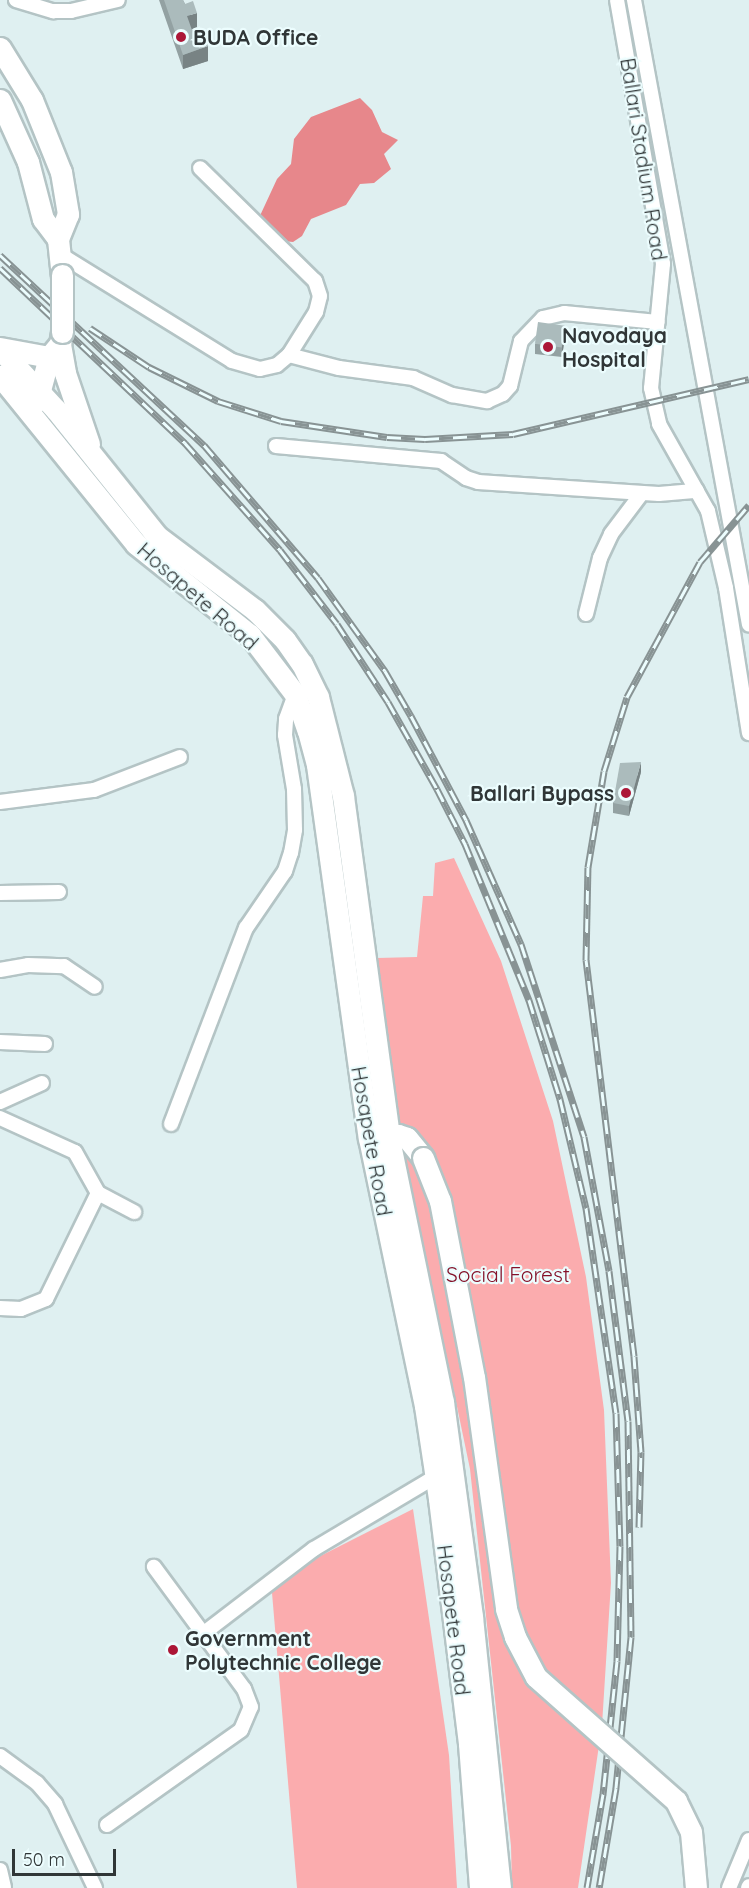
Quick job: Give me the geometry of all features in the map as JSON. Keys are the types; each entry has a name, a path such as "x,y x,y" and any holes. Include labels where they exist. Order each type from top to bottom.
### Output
{"highway":[{"path":"0,48 32,100 61,172 68,214 60,256 57,344 41,392 38,421"},
{"path":"0,100 28,162 44,219 60,256"},
{"path":"0,348 57,344"},
{"path":"57,344 95,461"},
{"name":"Hosapete Road","path":"0,348 41,392 157,536 255,610 302,664 331,739 348,832 379,1136 443,1402 472,1617 500,1888"},
{"path":"38,421 56,410 65,373"},
{"name":"Hosapete Road","path":"0,376 136,544 250,635 295,694 317,765 424,1406 469,1744 480,1888"},
{"path":"379,1136 407,1138 423,1158 440,1201 472,1365 506,1609 515,1637 536,1677 676,1800 691,1832 696,1888"}],"street":[{"path":"16,0 53,11 71,11 118,0"},
{"name":"Ballari Stadium Road","path":"617,0 663,264 651,388 659,424 708,510 743,657 749,733"},
{"name":"Ballari Stadium Road","path":"634,0 749,625"},
{"path":"60,256 232,361 260,369 277,365 289,355 316,312 320,296 315,281 200,168"},
{"path":"289,355 339,369 413,378 452,395 487,400 503,394 510,386 521,341 543,318 574,313 658,322"},
{"path":"276,446 441,461 471,481 642,493 697,491"},
{"path":"586,614 610,534 642,493"},
{"path":"171,1124 246,928 285,871 291,853 294,789 285,735 286,719 295,694"},
{"path":"0,802 94,790 180,757"},
{"path":"0,893 59,892"},
{"path":"0,970 28,965 64,966 95,987"},
{"path":"0,1042 45,1044"},
{"path":"0,1102 12,1100 42,1083"},
{"path":"0,1118 75,1152 98,1194 134,1212"},
{"path":"0,1308 21,1309 46,1299 98,1194"},
{"path":"204,1633 314,1550 435,1477"},
{"path":"107,1825 241,1730 248,1719 251,1707 244,1689 154,1567"},
{"path":"0,1756 38,1784 55,1804 95,1888"},
{"path":"729,1888 749,1840"},
{"path":"0,1870 4,1888"}],"green space":[{"name":"Social Forest","path":"454,858 501,961 553,1121 586,1277 604,1410 611,1583 602,1725 578,1888 512,1888 511,1846 470,1469 399,1128 377,958 417,957 423,896 433,896 435,863"},
{"path":"413,1509 449,1755 457,1888 297,1888 271,1581"}],"shaded area":[{"path":"360,98 372,110 382,132 398,140 384,154 391,169 374,183 360,184 346,205 311,219 302,236 293,242 274,240 258,220 277,179 291,164 294,139 311,117"}],"building":[{"path":"164,0 183,0 185,4 193,1 197,13 187,16 193,33 202,30 208,46 183,55"},
{"path":"538,322 565,326 562,348 535,344"},
{"name":"Ballari Bypass","path":"641,762 629,806 613,803 620,763"}],"railway":[{"path":"0,255 204,445 318,578 385,671 411,716 466,820 521,944 584,1137 609,1271 628,1421 631,1637 616,1788 599,1888"},
{"path":"0,268 185,443 280,550 337,624 388,702 437,789 465,844 529,1000 560,1099 586,1208 616,1413 620,1546 617,1661 603,1794 587,1888"},
{"path":"90,328 149,367 218,401 281,421 387,437 425,439 513,434 749,379"},
{"path":"639,1527 641,1452 634,1356 586,960 588,867 604,771 627,697 700,562 749,505"}],"place":[{"name":"BUDA Office","path":"181,37"},
{"name":"Navodaya Hospital","path":"548,347"},
{"name":"Ballari Bypass","path":"626,793"},
{"name":"Government Polytechnic College","path":"173,1650"}]}
